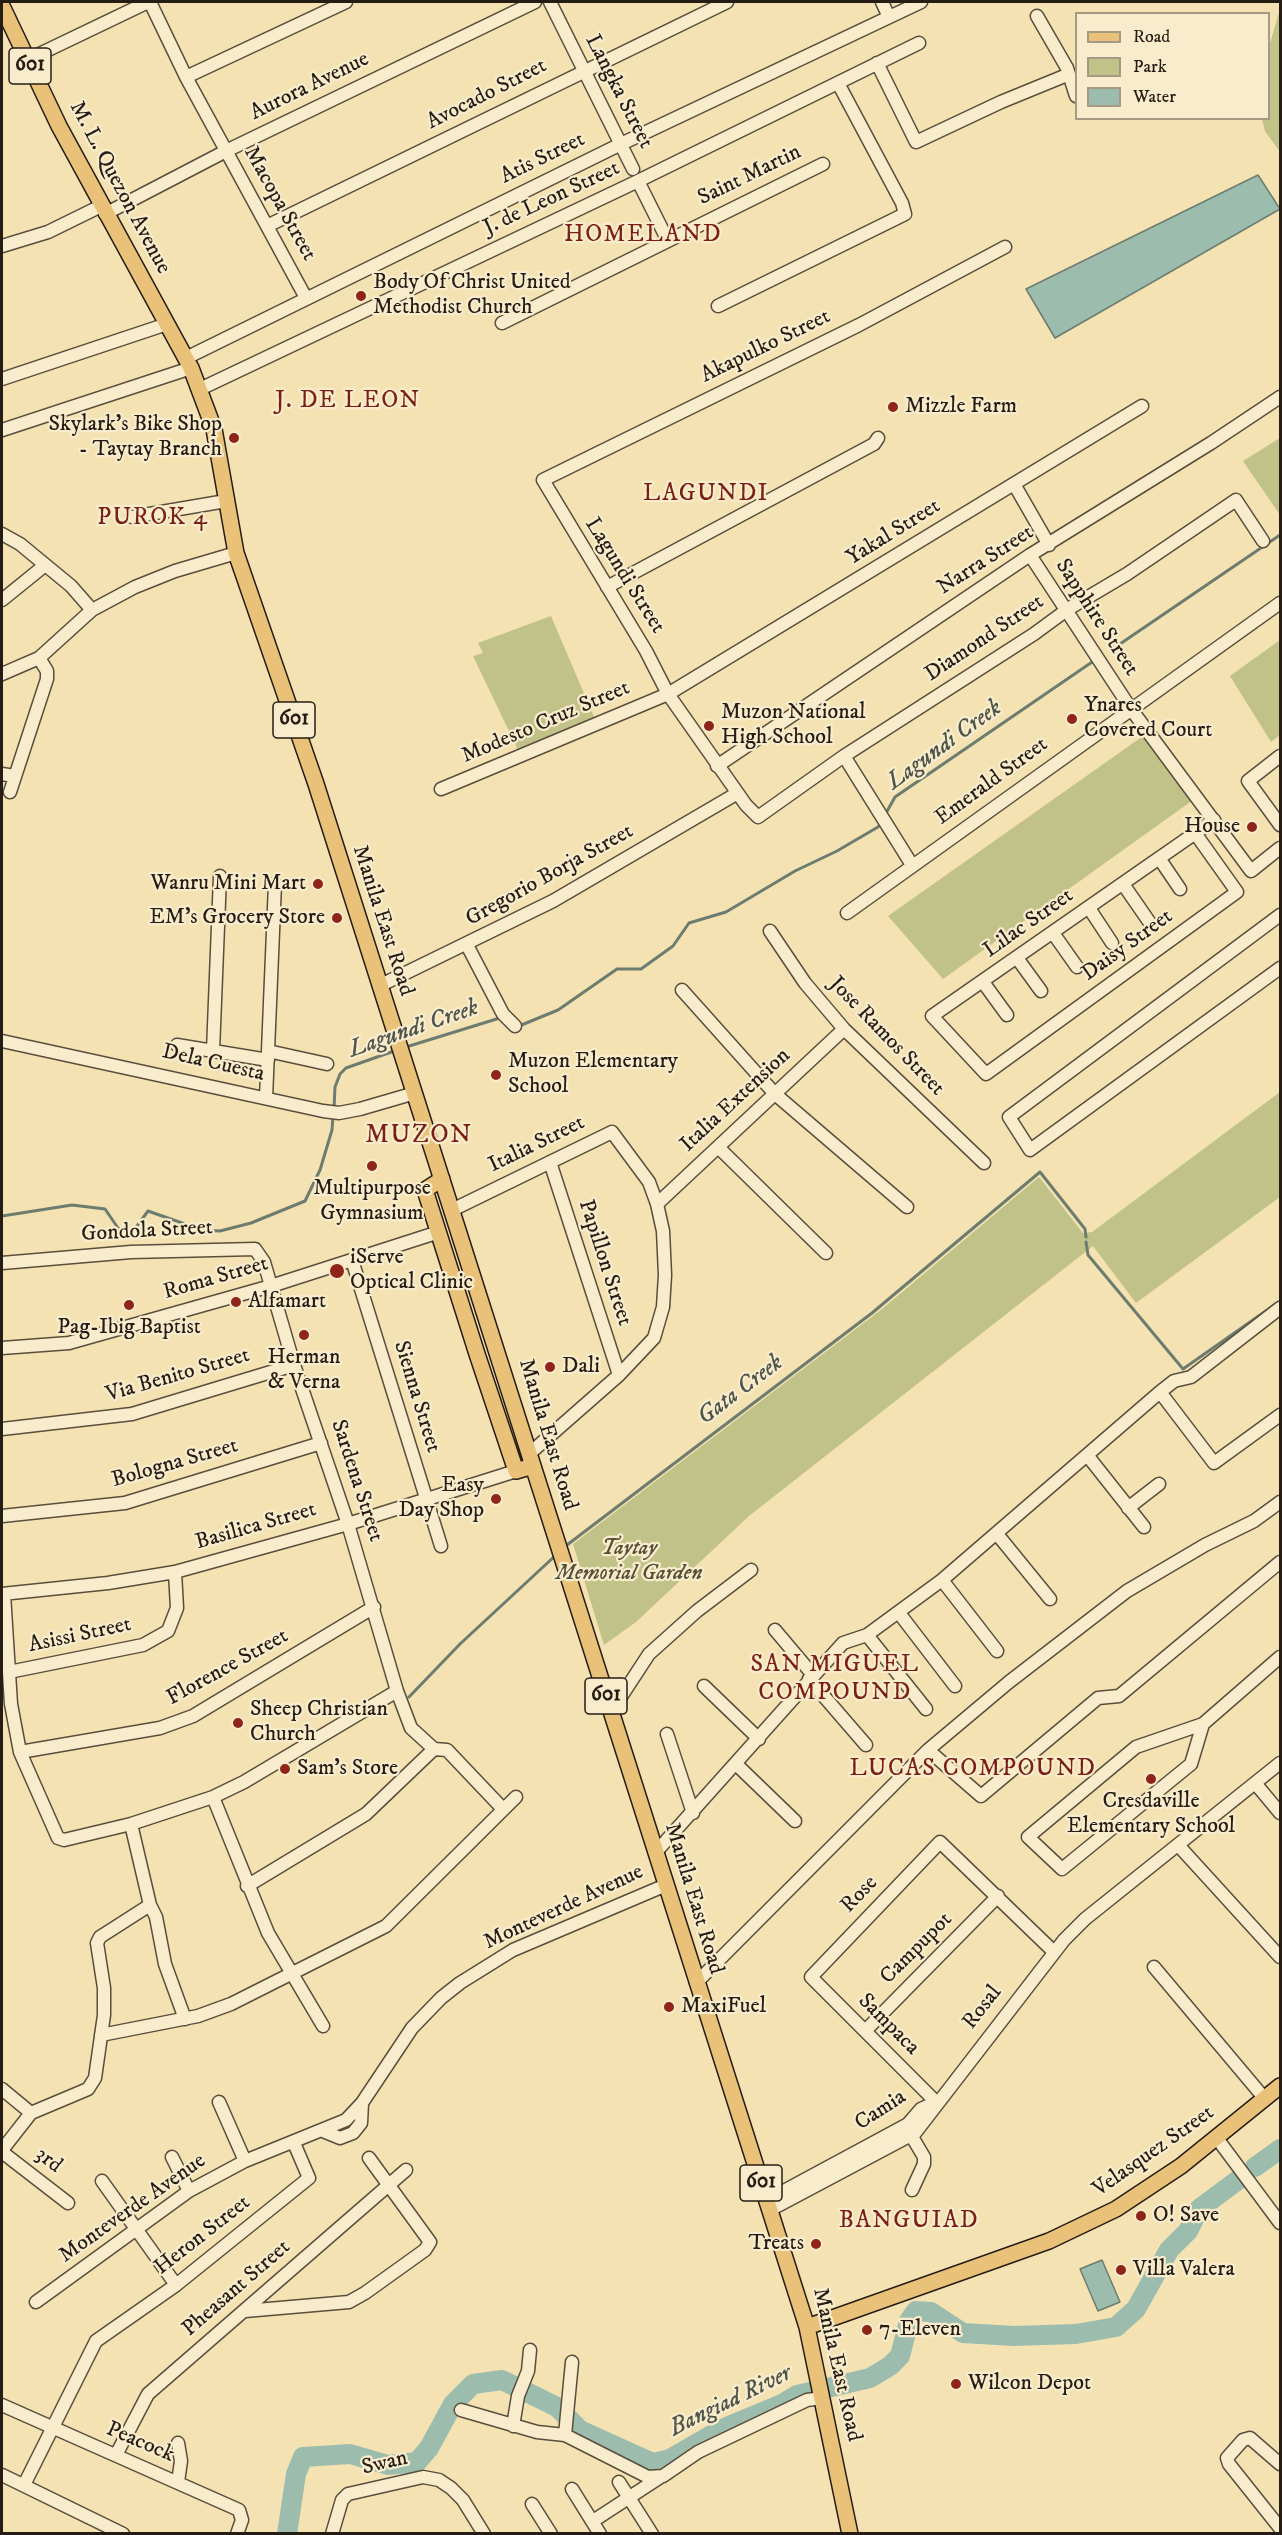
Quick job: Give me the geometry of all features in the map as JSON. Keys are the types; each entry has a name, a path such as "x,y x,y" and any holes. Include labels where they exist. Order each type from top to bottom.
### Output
{"main road":[{"name":"M. L. Quezon Avenue","path":"2,6 103,210 167,324 200,389"},
{"name":"Manila East Road","path":"200,389 214,429 236,553 305,752 415,1093 807,2327 850,2534"},
{"path":"442,1179 426,1190 477,1354 516,1472 531,1460"},
{"path":"439,1232 457,1227"},
{"path":"477,1354 496,1348"},
{"name":"Velasquez Street","path":"807,2327 1049,2241 1116,2210 1181,2166 1281,2086"}],"street":[{"path":"27,60 149,2"},
{"name":"Macopa Street","path":"149,2 186,77 306,298"},
{"path":"186,77 346,2"},
{"name":"Aurora Avenue","path":"2,246 103,210 535,2"},
{"name":"Langka Street","path":"550,2 633,169"},
{"name":"Avocado Street","path":"267,226 583,70 728,2"},
{"path":"882,2 889,17"},
{"name":"Atis Street","path":"2,430 188,363 306,298 621,144 921,2"},
{"path":"1037,16 1066,68 1075,92"},
{"name":"J. de Leon Street","path":"200,389 638,181 919,43"},
{"path":"877,63 916,142 1001,102 1067,75"},
{"path":"718,306 905,214 902,203 838,83"},
{"name":"Saint Martin","path":"502,323 667,239 823,164"},
{"path":"638,181 667,239"},
{"name":"Akapulko Street","path":"543,480 859,325 1005,247"},
{"path":"2,379 167,324"},
{"name":"Narra Street","path":"717,766 1030,555 1281,397"},
{"name":"Yakal Street","path":"668,694 1142,406"},
{"path":"607,587 874,444 878,438"},
{"name":"Lagundi Street","path":"543,480 646,651 668,694 736,794 758,817"},
{"path":"1014,484 1049,545"},
{"name":"Diamond Street","path":"758,817 844,756 1034,634 1068,609 1128,574 1236,500 1263,541"},
{"path":"132,517 226,501"},
{"path":"2,534 20,544 71,586 92,610"},
{"path":"2,674 39,658 92,610 135,587 175,571 236,553"},
{"name":"Sapphire Street","path":"1030,555 1068,609 1131,709 1251,871 1281,848"},
{"path":"2,600 44,566"},
{"name":"Emerald Street","path":"847,913 1281,603"},
{"path":"10,792 8,775 47,679 47,671 39,658"},
{"name":"Modesto Cruz Street","path":"441,789 668,694"},
{"path":"844,756 912,865"},
{"path":"1281,756 1248,781 1281,825"},
{"name":"Gregorio Borja Street","path":"379,986 467,945 552,901 736,794"},
{"name":"Lilac Street","path":"986,1074 932,1016 1214,820"},
{"name":"Daisy Street","path":"986,1074 1237,892 1195,833"},
{"path":"1159,858 1179,889"},
{"path":"213,1051 220,876"},
{"path":"266,1098 275,884"},
{"path":"1123,884 1150,923"},
{"path":"1089,908 1112,944"},
{"path":"1281,915 1009,1117 1030,1150 1281,968"},
{"name":"Jose Ramos Street","path":"770,931 805,983 844,1029 984,1163"},
{"path":"1053,933 1077,967"},
{"path":"467,945 503,1014 515,1026"},
{"path":"1017,958 1041,991"},
{"path":"983,982 1006,1015"},
{"path":"682,990 775,1094 907,1207"},
{"name":"Italia Extension","path":"657,1204 844,1029"},
{"name":"Dela Cuesta","path":"2,1041 323,1111 339,1113 360,1109 415,1093"},
{"path":"177,1045 327,1064"},
{"name":"Italia Street","path":"452,1210 612,1132 649,1182 657,1204 663,1231 663,1307 654,1338 619,1376 531,1460"},
{"path":"718,1148 826,1253"},
{"name":"Papillon Street","path":"550,1162 619,1376"},
{"name":"Roma Street","path":"2,1348 69,1343 271,1286 439,1232"},
{"name":"Gondola Street","path":"2,1263 131,1252 255,1249 264,1262 271,1286"},
{"name":"Sienna Street","path":"352,1260 441,1546"},
{"name":"Sardena Street","path":"271,1286 294,1365 374,1607 397,1691 411,1728 434,1749 447,1750 503,1809"},
{"path":"656,1852 737,1765 811,1677 843,1643 867,1635 899,1613 997,1534 1160,1392 1174,1381 1191,1377 1281,1308"},
{"name":"Via Benito Street","path":"2,1429 132,1414 294,1365"},
{"path":"1160,1392 1214,1463 1281,1415"},
{"name":"Bologna Street","path":"2,1516 125,1503 321,1443"},
{"path":"1088,1455 1144,1527"},
{"name":"Basilica Street","path":"3,1594 108,1583 175,1572 348,1524 516,1472"},
{"path":"1128,1508 1159,1484"},
{"path":"696,1983 928,1750 1009,1682 1127,1591 1206,1545 1254,1521 1281,1502"},
{"path":"997,1534 1050,1599"},
{"path":"928,1750 981,1796 1098,1698 1119,1696 1281,1562"},
{"path":"611,1712 649,1654 697,1611 752,1570"},
{"name":"Asissi Street","path":"9,1672 143,1646 168,1631 177,1608 175,1572"},
{"path":"942,1580 997,1651"},
{"path":"3,1594 11,1704 20,1752 56,1834 64,1840 131,1824 213,1797 244,1782 397,1691"},
{"name":"Florence Street","path":"20,1752 160,1728 193,1716 374,1607"},
{"path":"899,1613 955,1686"},
{"path":"775,1630 867,1745"},
{"path":"867,1635 926,1709"},
{"path":"1203,1724 1191,1764 1062,1869 1028,1838 1136,1747 1203,1724 1281,1657"},
{"path":"704,1686 759,1739"},
{"path":"667,1734 693,1813"},
{"path":"247,1886 366,1814 434,1749"},
{"name":"Rosal","path":"936,2102 1053,1952 1085,1919 1281,1762"},
{"path":"737,1765 795,1821"},
{"path":"1255,1783 1281,1813"},
{"path":"213,1797 247,1886 268,1933 323,2026"},
{"path":"101,2035 185,2019 231,2004 386,1926 516,1797"},
{"path":"131,1824 150,1905 156,1917 165,1964 185,2019"},
{"name":"Rose","path":"811,1977 940,1842 998,1896"},
{"path":"1178,1845 1281,1957"},
{"name":"Monteverde Avenue","path":"36,2302 189,2191 245,2161 346,2120 362,2103 412,2028 441,1998 460,1983 513,1950 666,1885"},
{"path":"998,1896 1053,1952"},
{"name":"Campupot","path":"865,2031 998,1896"},
{"path":"2,2151 31,2113 88,2089 95,2078 104,1988 97,1943 100,1937 150,1905"},
{"path":"1154,1967 1265,2098"},
{"name":"Sampaca","path":"811,1977 936,2102"},
{"path":"2,2089 31,2113"},
{"path":"219,2102 245,2161"},
{"name":"Camia","path":"769,2205 911,2135 928,2117 936,2102"},
{"name":"Camia","path":"769,2205 908,2124 921,2109 936,2102"},
{"path":"911,2135 924,2157 924,2164 912,2190"},
{"path":"1216,2137 1281,2223"},
{"name":"Heron Street","path":"54,2428 91,2347 109,2331 176,2285 309,2178 294,2143"},
{"name":"3rd","path":"2,2151 68,2203"},
{"path":"172,2157 189,2191"},
{"path":"245,2311 349,2302 425,2250 430,2242 369,2158"},
{"name":"Pheasant Street","path":"116,2455 148,2394 406,2170"},
{"path":"102,2181 176,2285"},
{"path":"513,2426 518,2396 528,2371 530,2350"},
{"path":"565,2435 572,2362"},
{"path":"594,2521 698,2452 821,2392"},
{"name":"Peacock","path":"2,2405 239,2510 242,2520 237,2534"},
{"path":"461,2410 537,2432 565,2435 648,2477 663,2476"},
{"path":"24,2485 54,2428"},
{"path":"1281,2464 1250,2438 1243,2440 1227,2458 1229,2464 1281,2528"},
{"path":"178,2444 181,2460 178,2482"},
{"path":"2,2475 123,2534"},
{"name":"Swan","path":"332,2534 342,2500 348,2494 423,2477 438,2480 451,2488 463,2500 483,2534"},
{"path":"619,2482 652,2534"},
{"path":"572,2489 600,2534"},
{"path":"532,2504 551,2534"}],"green space":[{"path":"1280,9 1280,152 1265,131 1262,120 1270,120 1270,44"},
{"path":"1280,438 1280,515 1243,461"},
{"path":"551,616 595,719 518,750 473,656 483,653 478,643"},
{"path":"1280,640 1280,735 1271,742 1230,676"},
{"path":"1153,729 1200,795 943,979 888,916"},
{"name":"Taytay Memorial Garden","path":"1280,1092 1280,1197 1136,1303 1093,1246 749,1516 636,1622 604,1645 573,1544 882,1309 1039,1177 1083,1233 1092,1232"}],"water":[{"path":"1258,175 1280,209 1055,338 1026,289"},
{"path":"1102,2260 1120,2302 1098,2311 1080,2269"}],"waterway":[{"name":"Lagundi Creek","path":"1117,646 1280,535"},
{"name":"Lagundi Creek","path":"885,815 895,797 1095,660"},
{"name":"Lagundi Creek","path":"519,1026 558,1010 617,969 641,969 673,946 689,923 726,912 795,871 837,851 878,827 882,821"},
{"name":"Lagundi Creek","path":"406,1047 503,1017"},
{"name":"Lagundi Creek","path":"334,1109 335,1087 340,1074 346,1068 397,1050"},
{"name":"Lagundi Creek","path":"2,1216 72,1205 105,1209 118,1228 129,1237 148,1211 202,1230 220,1231 251,1223 305,1201 320,1170 332,1130 333,1116"},
{"name":"Gata Creek","path":"563,1548 872,1313 1040,1172 1085,1229 1086,1237"},
{"name":"Gata Creek","path":"1086,1242 1088,1255 1183,1369 1280,1301"},
{"name":"Gata Creek","path":"409,1697 460,1644 556,1555"},
{"name":"Bangiad River","path":"1255,2167 1280,2149"},
{"name":"Bangiad River","path":"287,2534 296,2474 303,2457 350,2454 388,2465 417,2462 429,2448 453,2404 473,2384 502,2380 557,2407 580,2430 653,2463 670,2459 722,2429 782,2404 797,2395 870,2378 890,2366 900,2356 909,2321 916,2311 931,2312 963,2333 1014,2336 1076,2334 1116,2327 1136,2309 1169,2250 1188,2231 1199,2209 1242,2177"}],"place":[{"name":"Body Of Christ United Methodist Church","path":"361,296"},
{"name":"Mizzle Farm","path":"893,407"},
{"name":"Skylark's Bike Shop - Taytay Branch","path":"234,438"},
{"name":"Ynares Covered Court","path":"1072,719"},
{"name":"Muzon National High School","path":"709,726"},
{"name":"House","path":"1252,827"},
{"name":"Wanru Mini Mart","path":"318,884"},
{"name":"EM's Grocery Store","path":"337,918"},
{"name":"Muzon Elementary School","path":"496,1075"},
{"name":"Multipurpose Gymnasium","path":"372,1166"},
{"name":"iServe Optical Clinic","path":"337,1271"},
{"name":"Alfamart","path":"236,1302"},
{"name":"Pag-Ibig Baptist","path":"129,1305"},
{"name":"Herman & Verna","path":"304,1335"},
{"name":"Dali","path":"550,1367"},
{"name":"Easy Day Shop","path":"496,1499"},
{"name":"Sheep Christian Church","path":"238,1723"},
{"name":"Sam's Store","path":"285,1769"},
{"name":"Cresdaville Elementary School","path":"1151,1779"},
{"name":"MaxiFuel","path":"669,2007"},
{"name":"O! Save","path":"1141,2216"},
{"name":"Treats","path":"816,2244"},
{"name":"Villa Valera","path":"1121,2270"},
{"name":"7-Eleven","path":"867,2330"},
{"name":"Wilcon Depot","path":"956,2384"}],"district":[{"name":"HOMELAND","path":"643,236"},
{"name":"J. DE LEON","path":"348,402"},
{"name":"LAGUNDI","path":"706,495"},
{"name":"PUROK 4","path":"153,519"},
{"name":"MUZON","path":"419,1137"},
{"name":"SAN MIGUEL COMPOUND","path":"835,1680"},
{"name":"LUCAS COMPOUND","path":"973,1770"},
{"name":"BANGUIAD","path":"909,2222"}]}
